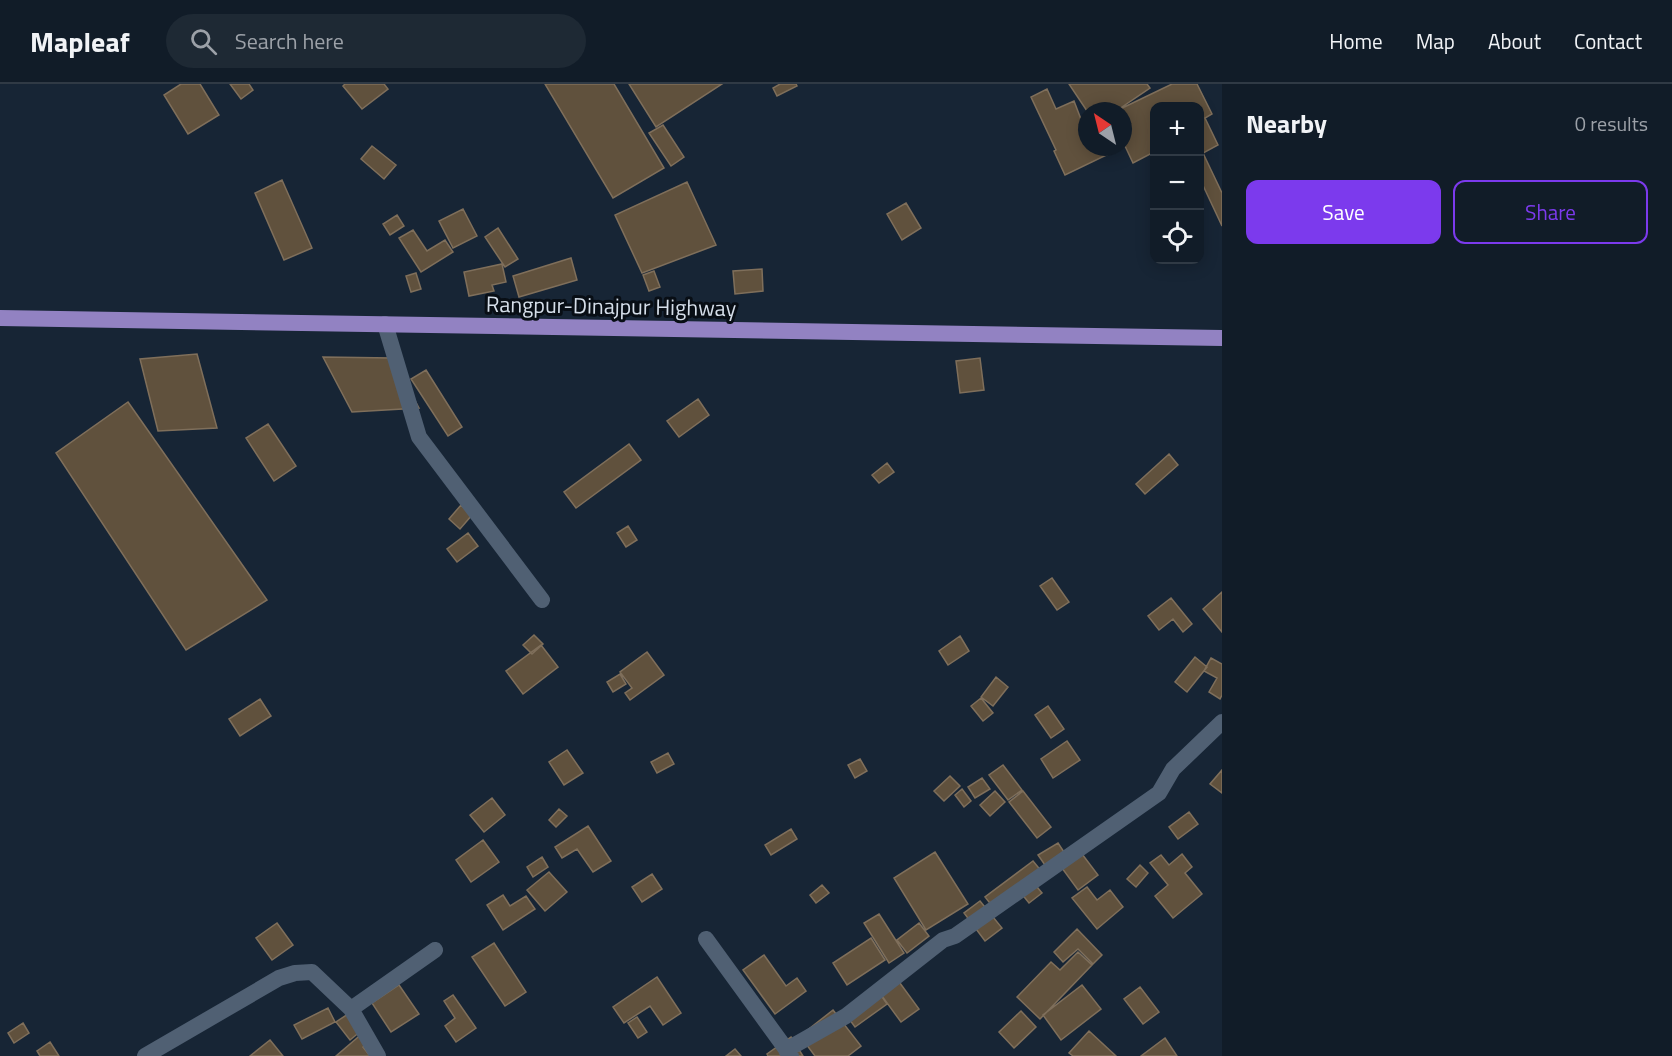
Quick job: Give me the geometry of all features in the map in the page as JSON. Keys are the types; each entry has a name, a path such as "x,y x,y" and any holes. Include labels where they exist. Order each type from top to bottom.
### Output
{"highway":[{"name":"Rangpur-Dinajpur Highway","path":"0,318 1222,338"}],"street":[{"path":"385,324 419,437 542,600"},
{"path":"706,939 788,1053 846,1016 943,940 955,936 1159,793 1173,769 1222,722"},
{"path":"351,1009 435,950"},
{"path":"146,1056 279,978 312,972 351,1009 378,1056"}],"building":[{"path":"181,84 200,84 219,115 188,134 164,95"},
{"path":"230,84 249,84 253,90 241,99"},
{"path":"345,84 384,84 388,89 362,109 343,86"},
{"path":"545,84 614,84 664,168 613,198"},
{"path":"629,84 722,84 656,127"},
{"path":"780,84 796,84 797,86 777,96 773,88"},
{"path":"1069,84 1147,84 1150,88 1129,102 1081,102"},
{"path":"1172,84 1197,84 1212,114 1205,118 1218,145 1204,152 1204,102 1150,102 1150,154 1133,163 1130,156 1132,156 1132,103"},
{"path":"1047,89 1056,109 1074,101 1078,111 1078,156 1104,156 1065,175 1031,97"},
{"path":"663,125 684,157 671,166 649,133"},
{"path":"372,146 396,165 384,179 361,159"},
{"path":"1204,155 1222,193 1222,226 1204,188"},
{"path":"282,180 312,248 284,260 255,193"},
{"path":"687,182 716,245 642,273 615,215"},
{"path":"906,203 921,228 902,240 887,214"},
{"path":"463,209 477,236 453,248 439,221"},
{"path":"397,215 404,226 390,235 383,224"},
{"path":"498,228 518,259 505,267 485,237"},
{"path":"413,230 427,251 445,240 453,252 421,272 399,238"},
{"path":"571,258 577,280 519,297 513,276"},
{"path":"502,264 506,282 492,285 494,291 469,296 464,272"},
{"path":"762,269 763,291 735,294 733,271"},
{"path":"654,271 660,287 649,291 643,275"},
{"path":"416,273 421,289 411,292 406,276"},
{"path":"197,354 217,428 158,431 140,359"},
{"path":"323,357 392,358 419,408 352,412"},
{"path":"980,358 984,390 960,393 956,361"},
{"path":"426,370 462,427 448,436 411,379"},
{"path":"698,399 709,415 679,437 667,421"},
{"path":"128,402 267,600 186,650 56,453"},
{"path":"268,424 296,466 274,481 246,438"},
{"path":"629,444 641,460 576,508 564,492"},
{"path":"1169,454 1178,465 1145,494 1136,484"},
{"path":"887,463 894,472 879,483 872,475"},
{"path":"461,505 472,515 460,529 449,519"},
{"path":"628,526 637,540 626,547 617,533"},
{"path":"468,533 478,546 457,562 447,549"},
{"path":"1052,578 1069,602 1057,610 1040,586"},
{"path":"1222,592 1222,632 1203,609"},
{"path":"1171,598 1192,624 1183,632 1173,619 1159,630 1148,616"},
{"path":"534,635 543,644 532,654 523,645"},
{"path":"960,636 969,651 948,665 939,651"},
{"path":"541,645 558,667 523,694 506,671"},
{"path":"647,652 664,675 630,700 625,693 632,688 620,672"},
{"path":"1195,657 1207,667 1187,692 1175,682"},
{"path":"1211,658 1222,664 1220,699 1209,692 1217,678 1204,671"},
{"path":"620,674 626,684 613,692 607,682"},
{"path":"996,677 1008,687 993,706 981,697"},
{"path":"981,698 993,713 983,721 971,706"},
{"path":"260,699 271,716 240,736 229,719"},
{"path":"1048,706 1064,729 1051,738 1035,715"},
{"path":"1067,741 1080,760 1053,778 1041,759"},
{"path":"567,750 583,773 564,785 549,762"},
{"path":"668,753 674,764 657,773 651,762"},
{"path":"860,759 867,771 855,778 848,765"},
{"path":"1003,765 1022,790 1008,800 989,775"},
{"path":"1222,770 1222,793 1210,784"},
{"path":"950,776 960,786 944,801 934,791"},
{"path":"982,778 990,789 975,798 968,787"},
{"path":"962,789 971,801 964,807 955,795"},
{"path":"995,791 1005,802 990,816 980,805"},
{"path":"1023,791 1051,827 1037,838 1009,802"},
{"path":"492,798 505,815 484,832 470,815"},
{"path":"559,809 567,816 556,827 549,820"},
{"path":"1189,812 1198,824 1178,839 1169,827"},
{"path":"588,826 611,861 593,872 577,849 562,858 555,847"},
{"path":"791,829 797,839 771,855 765,845"},
{"path":"483,840 499,862 471,882 456,860"},
{"path":"1058,843 1066,855 1047,868 1038,855"},
{"path":"1079,850 1098,875 1078,890 1059,864"},
{"path":"935,852 968,904 926,930 894,878"},
{"path":"1182,854 1192,867 1185,873 1202,894 1173,918 1155,896 1168,885 1150,863 1161,855 1169,865"},
{"path":"542,857 548,867 533,877 527,867"},
{"path":"1033,861 1043,873 1032,881 1042,893 1029,903 1021,893 997,912 985,897"},
{"path":"1140,865 1148,873 1136,887 1127,879"},
{"path":"549,872 567,892 545,911 527,890"},
{"path":"652,874 662,889 642,902 632,887"},
{"path":"822,885 829,893 816,903 810,895"},
{"path":"1087,887 1097,900 1110,890 1123,907 1097,929 1072,898"},
{"path":"503,895 510,906 526,896 535,909 503,930 487,905"},
{"path":"980,901 1002,928 985,941 964,913"},
{"path":"879,914 904,953 889,963 864,923"},
{"path":"277,923 293,945 272,960 256,938"},
{"path":"919,923 929,936 907,953 897,940"},
{"path":"1077,929 1102,955 1093,964 1078,949 1063,962 1054,952"},
{"path":"871,938 885,960 847,985 833,963"},
{"path":"494,943 526,992 505,1006 472,957"},
{"path":"1078,952 1092,965 1040,1019 1017,997 1051,962 1060,970"},
{"path":"764,955 786,986 797,978 806,991 775,1014 743,970"},
{"path":"657,977 681,1013 663,1025 650,1006 624,1023 613,1007"},
{"path":"897,979 919,1009 901,1022 879,992"},
{"path":"399,985 419,1014 391,1032 372,1003"},
{"path":"1082,985 1101,1009 1061,1040 1043,1015"},
{"path":"1140,987 1159,1012 1143,1024 1124,999"},
{"path":"876,988 887,1004 855,1027 844,1012"},
{"path":"453,995 476,1028 456,1042 445,1026 455,1018 444,1001"},
{"path":"328,1008 335,1022 302,1039 294,1025"},
{"path":"833,1010 861,1046 848,1056 815,1056 800,1036"},
{"path":"1021,1011 1036,1027 1014,1048 999,1032"},
{"path":"348,1014 361,1031 350,1040 336,1022"},
{"path":"637,1017 647,1032 638,1038 628,1023"},
{"path":"23,1023 29,1033 14,1043 8,1033"},
{"path":"1089,1031 1116,1056 1073,1056 1069,1053"},
{"path":"364,1032 371,1040 363,1047 370,1056 336,1056"},
{"path":"791,1037 803,1056 768,1056 767,1054"},
{"path":"1165,1038 1177,1056 1141,1056"},
{"path":"270,1040 283,1056 250,1056"},
{"path":"50,1042 59,1056 40,1056 37,1051"},
{"path":"735,1049 741,1056 726,1056"}]}
